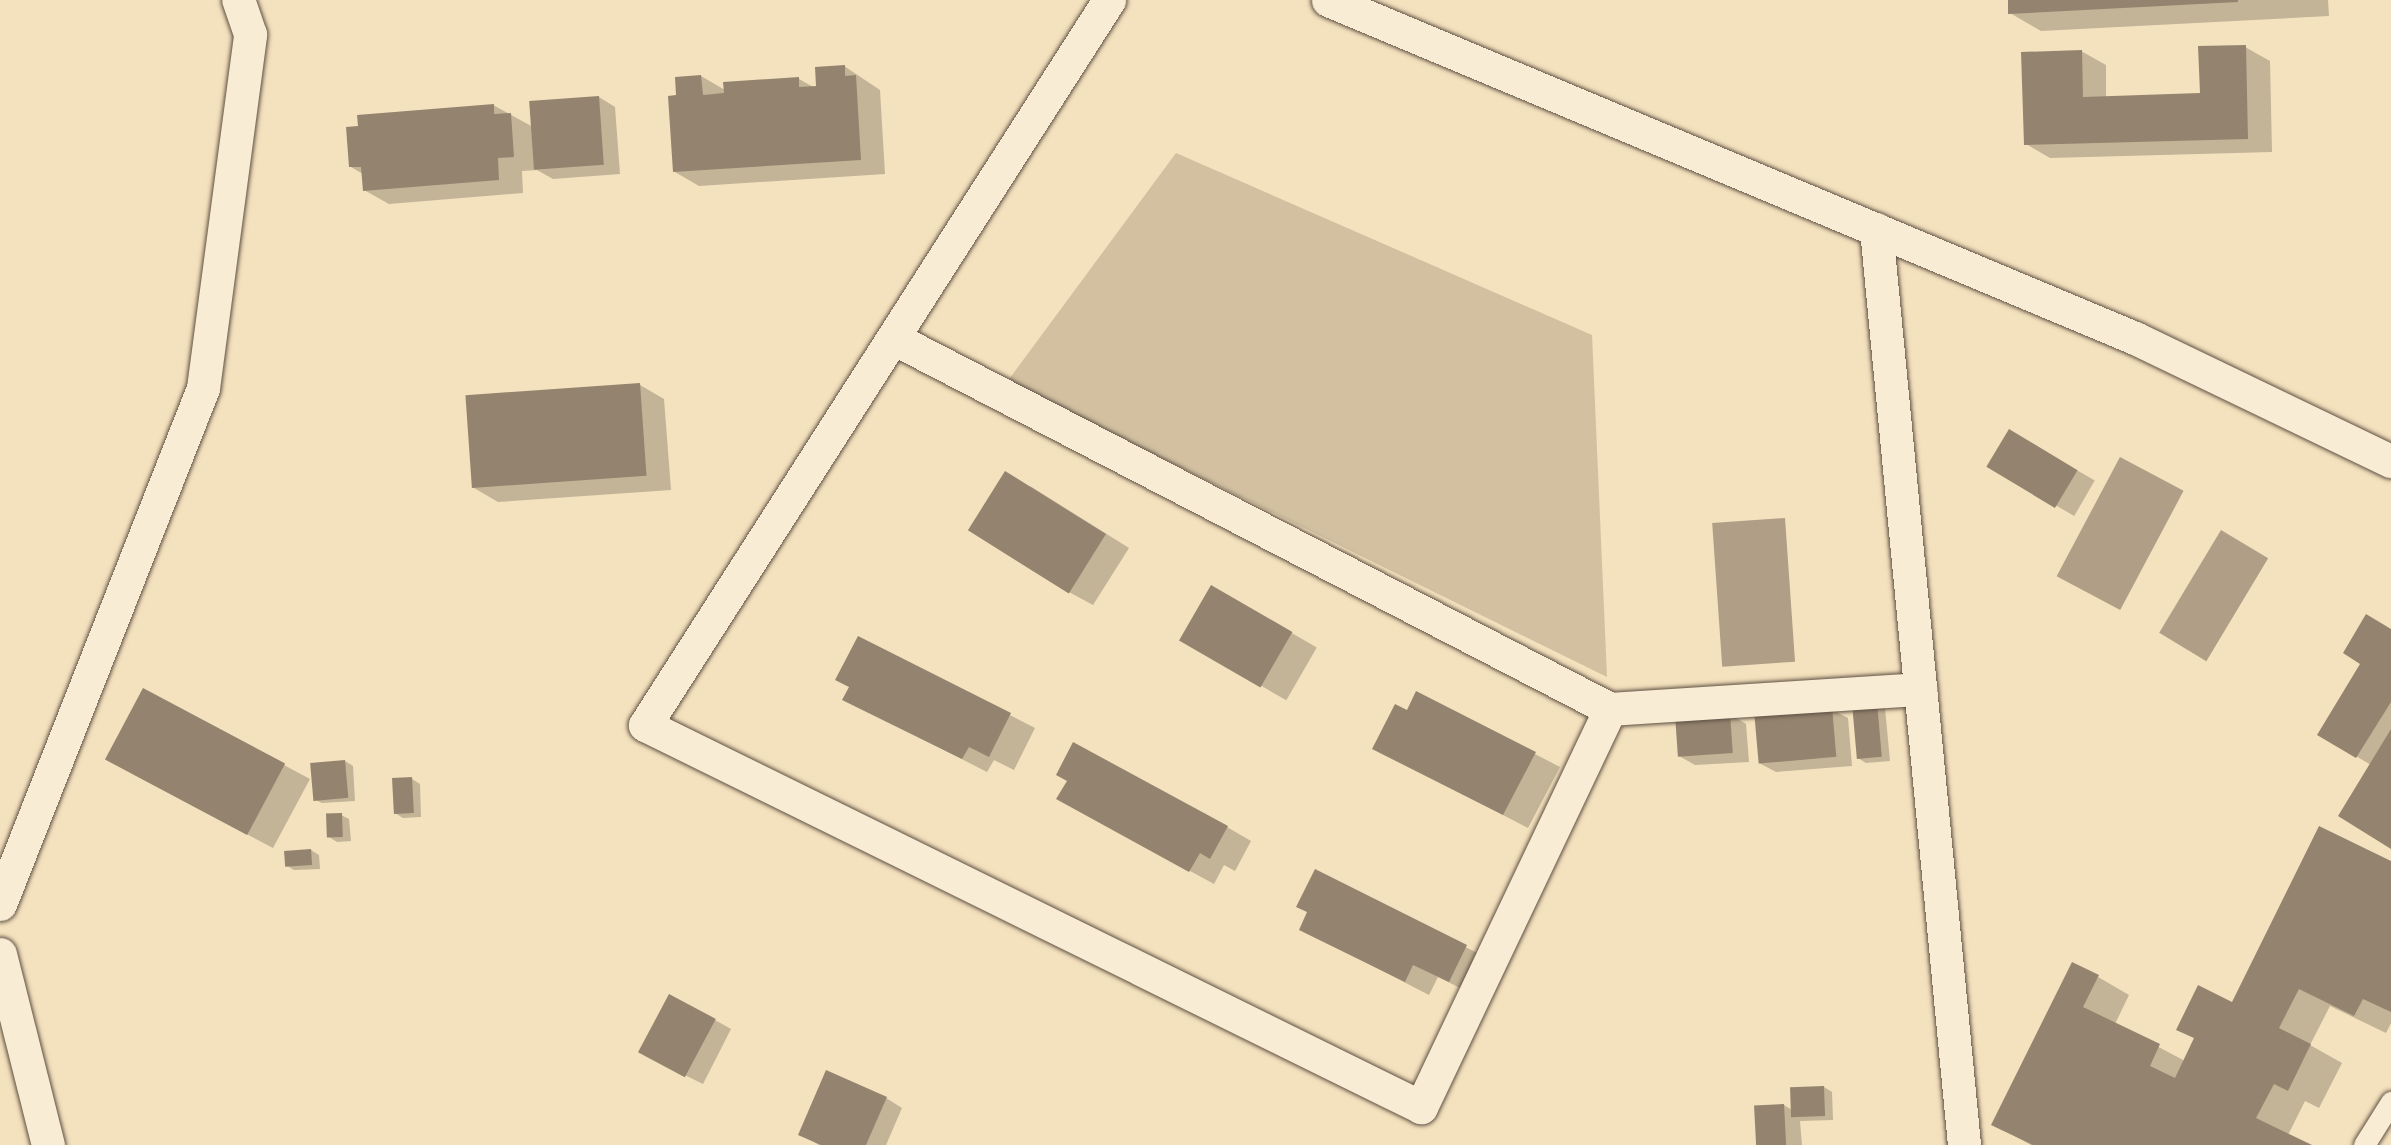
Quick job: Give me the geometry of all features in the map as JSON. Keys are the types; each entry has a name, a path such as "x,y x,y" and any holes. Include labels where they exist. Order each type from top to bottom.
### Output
{"street":[{"path":"0,904 203,388 250,34 238,0"},
{"path":"1109,0 645,724 1421,1107 1610,709"},
{"path":"1328,0 2135,338 2391,461"},
{"path":"1876,230 1964,1145"},
{"path":"892,338 1610,709 1920,689"},
{"path":"0,954 48,1145"}],"lane":[{"path":"2364,1145 2391,1102"}],"shaded area":[{"path":"1176,153 1592,335 1607,677 1007,382"},
{"path":"2120,457 2184,491 2120,610 2057,576"},
{"path":"1785,518 1795,662 1722,667 1712,523"},
{"path":"2221,530 2268,558 2206,661 2159,633"}],"building":[{"path":"2008,0 2238,0 2238,2 2008,14"},
{"path":"2246,45 2248,139 2024,145 2021,52 2082,50 2083,97 2200,93 2198,46"},
{"path":"845,65 845,76 856,75 861,160 673,172 668,96 676,95 675,77 701,75 703,95 724,93 723,82 799,77 799,87 816,86 815,67"},
{"path":"599,96 604,165 534,170 529,101"},
{"path":"494,104 494,114 511,113 514,157 498,158 499,180 363,191 361,167 349,167 346,127 358,126 357,115"},
{"path":"640,383 646,476 472,488 465,395"},
{"path":"2009,429 2078,470 2055,508 1986,467"},
{"path":"1005,471 1106,534 1069,593 968,530"},
{"path":"1211,585 1292,632 1260,687 1179,640"},
{"path":"2366,614 2391,629 2391,702 2356,758 2317,735 2360,664 2343,653"},
{"path":"858,636 1011,713 989,757 969,747 962,759 842,700 849,687 835,680"},
{"path":"143,688 285,764 247,835 105,760"},
{"path":"1416,691 1536,752 1503,815 1372,749 1395,704 1407,710"},
{"path":"1877,702 1882,757 1857,759 1852,704"},
{"path":"1832,707 1836,757 1759,764 1754,714"},
{"path":"1730,713 1733,753 1678,757 1675,717"},
{"path":"2391,729 2391,849 2338,816"},
{"path":"1073,742 1228,826 1210,859 1200,853 1189,872 1056,799 1067,781 1056,775"},
{"path":"345,760 348,798 313,801 310,763"},
{"path":"412,777 414,813 394,814 392,778"},
{"path":"342,813 343,837 327,838 326,814"},
{"path":"2319,826 2391,861 2391,1012 2363,999 2354,1016 2299,989 2279,1028 2311,1044 2288,1091 2274,1084 2256,1118 2312,1145 2033,1145 1991,1125 2072,962 2099,975 2083,1007 2160,1044 2150,1066 2175,1078 2194,1038 2176,1030 2198,985 2232,1002"},
{"path":"311,849 312,865 285,867 284,851"},
{"path":"1315,869 1467,945 1449,982 1413,965 1405,982 1299,930 1307,912 1296,907"},
{"path":"669,994 716,1019 685,1077 638,1052"},
{"path":"826,1070 887,1097 866,1145 821,1145 798,1135"},
{"path":"1824,1086 1825,1116 1791,1117 1790,1087"},
{"path":"1784,1104 1786,1145 1756,1145 1754,1106"}]}
